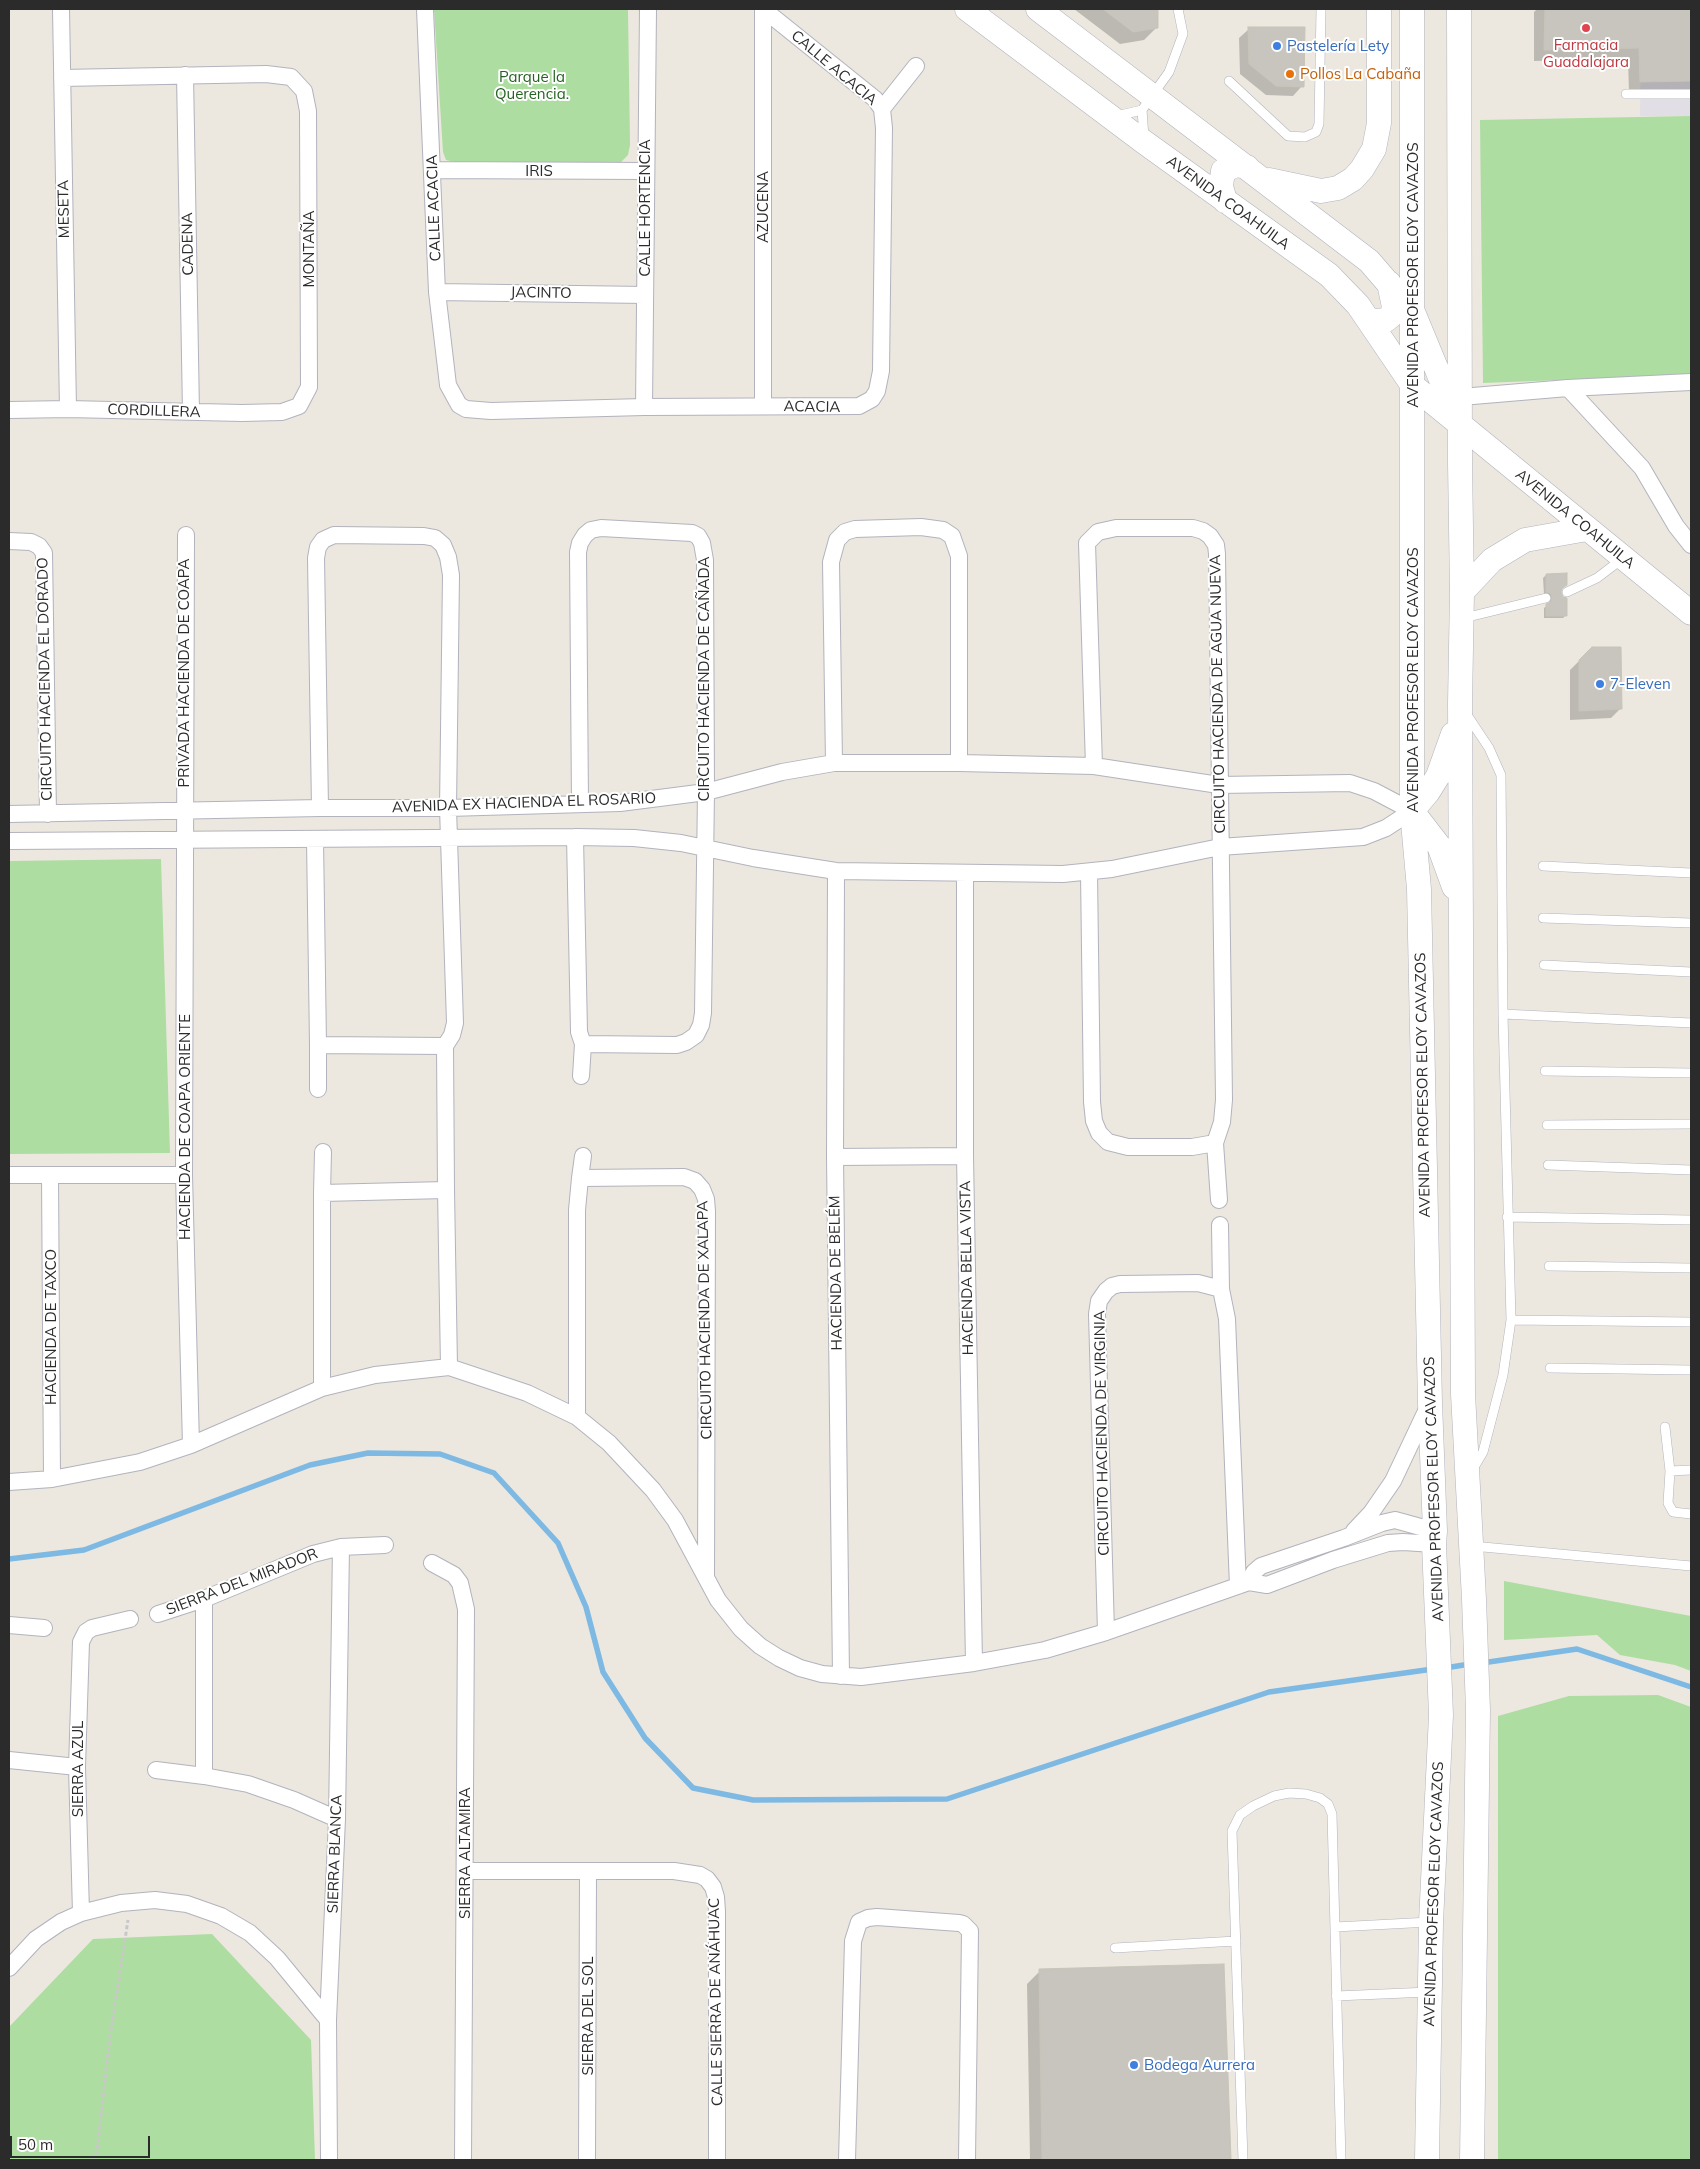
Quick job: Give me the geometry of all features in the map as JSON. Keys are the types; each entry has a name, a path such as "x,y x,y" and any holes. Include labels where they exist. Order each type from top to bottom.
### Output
{"main road":[{"name":"AVENIDA COAHUILA","path":"967,9 1144,142 1329,275 1353,299 1369,320 1413,386 1691,613"},
{"name":"AVENIDA COAHUILA","path":"1038,9 1148,103 1255,173 1370,261 1413,312 1460,425"},
{"path":"1225,200 1221,186 1222,171 1236,165 1255,173 1322,191 1338,188 1353,179 1362,169 1374,149 1379,123 1380,9"},
{"name":"AVENIDA PROFESOR ELOY CAVAZOS","path":"1412,9 1412,811 1419,889 1430,1403 1441,1715 1431,1922 1427,2160"},
{"path":"1459,9 1463,1394 1478,1710 1472,2160"},
{"path":"1380,40 1412,131"},
{"path":"1369,320 1378,322 1392,316 1394,308 1389,283"},
{"path":"1462,592 1492,560 1525,540 1587,529"},
{"path":"1460,704 1452,739 1438,776 1428,792 1412,811 1429,830 1443,854 1453,879 1461,919"}],"street":[{"name":"MESETA","path":"61,9 68,409"},
{"name":"CALLE ACACIA","path":"425,9 437,292 448,385 459,405"},
{"name":"CALLE HORTENCIA","path":"644,408 648,9"},
{"name":"CALLE ACACIA","path":"763,9 875,100 882,109"},
{"name":"AZUCENA","path":"762,406 763,9"},
{"path":"882,109 916,66"},
{"name":"MONTAÑA","path":"185,75 266,74 291,77 304,91 308,111 309,387 299,406"},
{"path":"62,78 185,75"},
{"name":"CADENA","path":"185,75 191,412"},
{"name":"ACACIA","path":"459,405 466,408 491,411 762,406 851,407 865,404 872,400 877,391 881,371 884,128 882,109"},
{"name":"IRIS","path":"432,170 645,171"},
{"name":"JACINTO","path":"437,292 645,295"},
{"path":"1460,396 1691,382"},
{"path":"1568,388 1642,468 1676,526 1691,545"},
{"name":"CORDILLERA","path":"9,410 282,412 299,406"},
{"path":"834,763 831,562 836,540 845,532 855,529 921,527 935,528 952,536 959,556 959,763"},
{"name":"CIRCUITO HACIENDA DE CAÑADA","path":"580,804 578,552 585,535 591,530 601,528 692,533 698,536 702,543 705,560 706,792 703,1013 701,1025 696,1035 686,1042 677,1045 584,1044"},
{"name":"CIRCUITO HACIENDA DE AGUA NUEVA","path":"1094,766 1088,544 1098,532 1116,528 1194,528 1210,536 1216,545 1217,554 1224,1100 1222,1122 1215,1142"},
{"name":"PRIVADA HACIENDA DE COAPA","path":"183,810 186,535"},
{"path":"320,808 316,558 318,547 323,540 334,535 424,536 435,538 444,545 451,575 448,808 455,1023 452,1035 445,1046 449,1367"},
{"name":"CIRCUITO HACIENDA EL DORADO","path":"9,541 31,542 39,546 44,553 48,814"},
{"name":"AVENIDA EX HACIENDA EL ROSARIO","path":"9,814 320,808 448,808 642,801 706,792 782,772 834,763 1094,766 1219,785 1350,783 1374,791 1412,811 1386,828 1364,837 1220,847 1089,872 965,873 836,870 780,863 682,843 634,838 574,836 9,841"},
{"name":"HACIENDA DE COAPA ORIENTE","path":"183,810 184,1175 190,1445"},
{"path":"574,836 579,1032 584,1044 581,1076"},
{"path":"315,839 318,1089"},
{"name":"HACIENDA DE BELÉM","path":"836,870 835,1157 841,1676"},
{"path":"1089,872 1092,1102 1094,1120 1099,1133 1108,1142 1128,1147 1192,1147 1215,1142 1219,1200"},
{"name":"HACIENDA BELLA VISTA","path":"965,873 965,1156 974,1663"},
{"path":"318,1045 445,1046"},
{"path":"322,1388 323,1152"},
{"path":"578,1417 577,1210 582,1156"},
{"path":"835,1157 965,1156"},
{"path":"9,1174 184,1175"},
{"name":"HACIENDA DE TAXCO","path":"50,1175 52,1480"},
{"name":"CIRCUITO HACIENDA DE XALAPA","path":"580,1178 684,1177 695,1181 702,1188 706,1199 706,1578"},
{"path":"322,1193 446,1190"},
{"path":"1220,1225 1221,1289 1226,1319 1243,1584"},
{"name":"CIRCUITO HACIENDA DE VIRGINIA","path":"1106,1632 1097,1314 1099,1302 1106,1291 1120,1284 1198,1283 1221,1289"},
{"path":"9,1482 52,1480 140,1462 190,1445 322,1388 375,1375 449,1367 527,1393 578,1417 609,1443 653,1490 675,1520 724,1608 742,1629 760,1646 800,1668 822,1674 841,1676 878,1676 974,1663 1045,1650 1106,1632 1243,1584 1267,1585 1333,1560 1388,1544 1435,1537"},
{"path":"1344,1538 1361,1526 1381,1499 1402,1463 1430,1403"},
{"path":"1243,1584 1261,1566 1344,1538 1382,1522 1395,1520 1435,1537"},
{"name":"SIERRA DEL MIRADOR","path":"158,1614 204,1599 313,1554 341,1548 385,1544"},
{"name":"SIERRA BLANCA","path":"329,2160 328,2020 337,1819 341,1548"},
{"name":"SIERRA ALTAMIRA","path":"432,1563 454,1575 460,1583 464,1595 463,2160"},
{"path":"204,1599 204,1776"},
{"name":"SIERRA AZUL","path":"81,1913 77,1767 81,1642 86,1632 92,1628 130,1619"},
{"path":"9,1625 44,1628"},
{"path":"9,1760 77,1767"},
{"path":"156,1770 204,1776 269,1790 337,1819"},
{"name":"CALLE SIERRA DE ANÁHUAC","path":"465,1871 674,1871 691,1873 707,1880 713,1887 718,1911 717,2160"},
{"name":"SIERRA DEL SOL","path":"587,2160 588,1872"},
{"path":"9,1968 36,1938 61,1922 81,1913 131,1902 155,1900 187,1904 221,1916 250,1934 277,1958 328,2020"},
{"path":"847,2160 853,1941 859,1922 877,1916 959,1922 970,1930 967,2160"}],"lane":[{"path":"1144,142 1148,103 1170,72 1183,34 1178,9"},
{"path":"1229,80 1288,136 1305,137 1316,132 1318,124 1321,9"},
{"path":"1626,94 1691,94"},
{"path":"1111,117 1148,103"},
{"path":"1567,592 1597,578 1623,558"},
{"path":"1461,618 1546,598"},
{"path":"1460,704 1489,748 1501,775 1502,1014 1511,1320 1503,1375 1483,1452 1468,1478"},
{"path":"1543,866 1691,874"},
{"path":"1544,918 1691,923"},
{"path":"1544,965 1691,972"},
{"path":"1502,1014 1691,1023"},
{"path":"1545,1071 1691,1073"},
{"path":"1547,1125 1691,1124"},
{"path":"1548,1165 1691,1170"},
{"path":"1507,1217 1691,1220"},
{"path":"1549,1266 1691,1268"},
{"path":"1511,1320 1691,1322"},
{"path":"1550,1368 1691,1370"},
{"path":"1665,1428 1670,1471 1668,1503 1673,1512 1691,1514"},
{"path":"1670,1471 1691,1470"},
{"path":"1471,1546 1691,1566"},
{"path":"1243,2160 1232,1837 1234,1824 1240,1815 1253,1806 1274,1796 1289,1793 1306,1794 1320,1798 1328,1804 1332,1814 1341,2160"},
{"path":"1335,1927 1431,1922"},
{"path":"1115,1948 1236,1942"},
{"path":"1336,1996 1430,1992"}],"path":[{"path":"92,2160 97,2151 110,2037 131,1902"}],"shaded area":[{"path":"1641,9 1691,9 1691,116 1640,116"}],"green space":[{"name":"Parque la Querencia.","path":"434,9 628,9 630,145 628,155 621,162 459,163 446,160 443,152"},
{"path":"1691,116 1691,375 1483,383 1480,120"},
{"path":"161,859 170,1153 9,1154 9,861"},
{"path":"1504,1581 1691,1616 1691,1671 1675,1665 1620,1655 1597,1635 1504,1640"},
{"path":"1658,1695 1691,1707 1691,2160 1498,2160 1498,1716 1569,1696"},
{"path":"212,1934 311,2040 315,2160 9,2160 9,2027 93,1939"}],"building":[{"path":"1103,9 1158,9 1158,28 1133,32"},
{"path":"1545,9 1691,9 1691,81 1640,82 1639,48 1544,50"},
{"name":"Pastelería Lety","path":"1248,27 1305,27 1304,87 1276,86 1249,64"},
{"path":"1567,573 1567,585 1562,588 1561,592 1563,597 1567,598 1567,616 1546,616 1546,604 1551,602 1552,597 1550,593 1546,592 1546,574"},
{"name":"7-Eleven","path":"1592,647 1621,647 1622,709 1579,711 1579,660"},
{"name":"Bodega Aurrera","path":"1224,1964 1231,2160 1042,2160 1039,1969"}],"waterway":[{"path":"9,1559 84,1550 310,1465 368,1453 440,1454 494,1473 558,1543 586,1607 603,1672 645,1738 693,1788 753,1800 947,1799 1269,1692 1433,1669"},
{"path":"1482,1663 1577,1649 1691,1687"},
{"path":"1445,1668 1470,1664"}],"place":[{"name":"Farmacia Guadalajara","path":"1586,28"},
{"name":"Pastelería Lety","path":"1277,46"},
{"name":"Pollos La Cabaña","path":"1290,74"},
{"name":"7-Eleven","path":"1600,684"},
{"name":"Bodega Aurrera","path":"1134,2065"}]}
